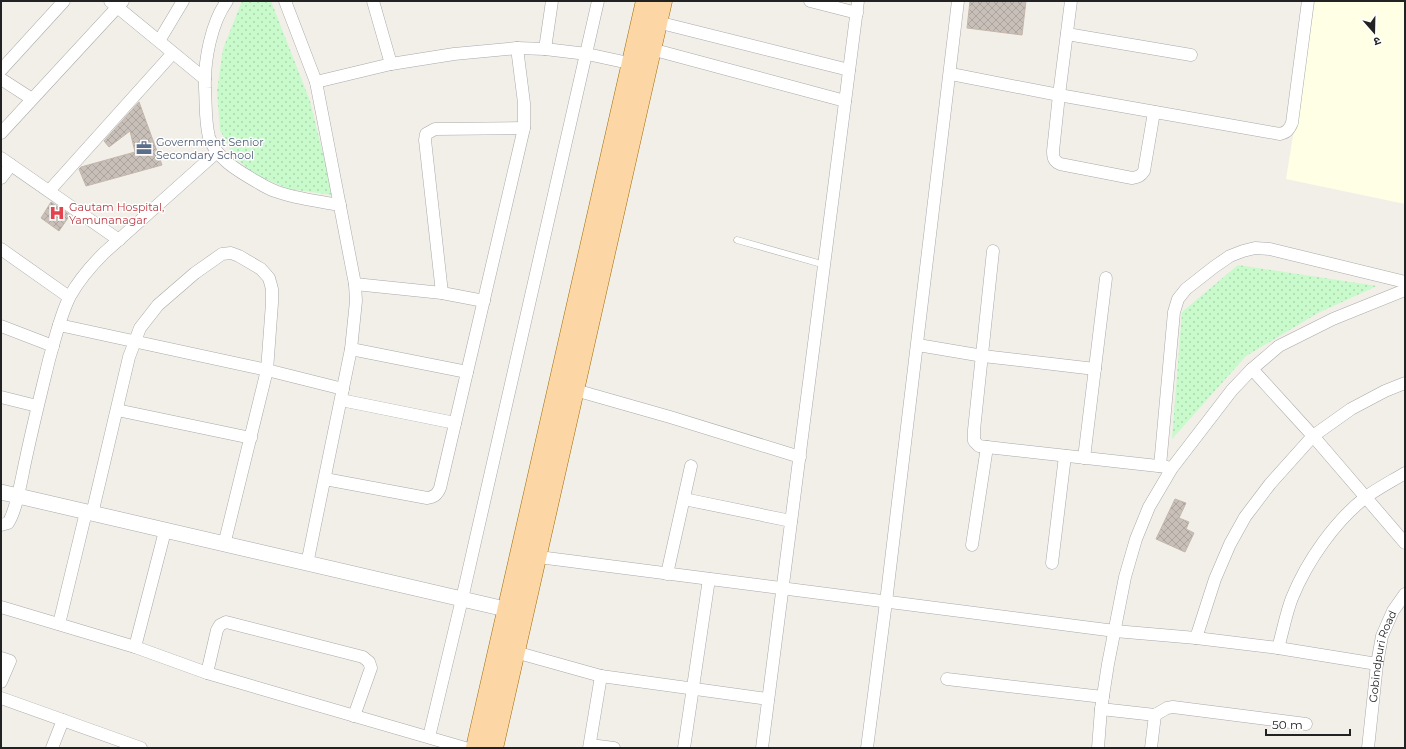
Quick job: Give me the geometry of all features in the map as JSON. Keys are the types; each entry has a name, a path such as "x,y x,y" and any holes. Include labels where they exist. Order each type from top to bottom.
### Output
{"main road":[{"path":"528,556 575,390 643,60 646,1"},
{"path":"476,748 516,611 643,60 657,22 662,1"},
{"path":"493,748 516,652 516,611"}],"street":[{"path":"1,70 64,1"},
{"path":"159,41 183,1"},
{"path":"227,1 215,25 207,56 205,79 209,137 216,152 231,166 274,191 296,197 340,205"},
{"path":"285,1 316,82 355,284 356,301 351,349 307,564"},
{"path":"372,1 391,64"},
{"path":"545,49 552,1"},
{"path":"429,737 462,599 598,1"},
{"path":"762,748 858,7 810,1"},
{"path":"867,748 918,345 958,1"},
{"path":"1071,1 1053,151 1053,157 1056,162 1132,178 1142,175 1144,171 1154,112"},
{"path":"950,74 1280,134 1290,129 1292,123 1308,1"},
{"path":"1,133 116,3 205,79"},
{"path":"657,22 849,70"},
{"path":"1067,34 1191,55"},
{"path":"316,82 391,64 454,54 517,48 545,49 643,60 845,101"},
{"path":"325,479 427,498 434,497 438,494 524,128 524,103 517,48"},
{"path":"49,191 173,53"},
{"path":"1,79 32,99"},
{"path":"442,293 426,147 426,134 435,129 524,128"},
{"path":"1,525 8,523 17,497 37,406 58,325 69,297 89,268 216,152"},
{"path":"1,178 6,161 119,240"},
{"path":"1,248 69,297"},
{"path":"1166,467 1174,312 1178,300 1186,289 1214,267 1230,256 1255,248 1270,249 1405,282"},
{"path":"993,251 974,441 979,446 1166,467"},
{"path":"59,624 117,410 129,357 140,328 158,305 195,273 222,254 231,253 239,256 260,269 269,278 272,289 272,303 267,370 224,544"},
{"path":"1084,458 1106,278"},
{"path":"355,284 442,293 484,301"},
{"path":"1098,748 1103,697 1125,577 1136,539 1166,467 1232,390 1252,369 1279,346 1333,318 1405,290"},
{"path":"58,325 135,340 267,370 342,395 455,423"},
{"path":"1,326 53,346"},
{"path":"918,345 983,356 1095,369"},
{"path":"351,349 467,372"},
{"path":"1252,369 1314,436 1405,543"},
{"path":"1196,638 1215,579 1230,544 1245,517 1270,484 1314,436 1352,409 1385,391 1405,383"},
{"path":"575,390 670,417 800,457"},
{"path":"1,398 37,406"},
{"path":"117,410 251,438"},
{"path":"972,545 987,447"},
{"path":"1052,563 1065,456"},
{"path":"667,574 691,466"},
{"path":"1278,648 1292,598 1302,576 1319,549 1340,522 1366,497 1405,473"},
{"path":"1,492 17,497 516,611"},
{"path":"684,499 791,521"},
{"path":"135,647 165,531"},
{"path":"528,556 1115,631 1196,638 1278,648 1377,664"},
{"path":"684,748 709,579"},
{"name":"Gobindpuri Road","path":"1368,748 1377,664 1382,636 1393,611 1405,594"},
{"path":"1,607 135,647 207,673 465,748"},
{"path":"207,673 217,630 220,625 226,622 363,657 369,662 371,668 354,716"},
{"path":"516,652 601,676 768,699"},
{"path":"1,658 10,661 1,682"},
{"path":"601,676 590,746 614,748"},
{"path":"947,679 1103,697"},
{"path":"1,698 134,747"},
{"path":"1102,709 1155,715 1167,708 1173,707 1306,724"},
{"path":"1151,748 1155,715"},
{"path":"52,748 63,720"}],"lane":[{"path":"737,240 825,266"}],"shaded area":[{"path":"1315,1 1405,1 1405,204 1286,179"}],"green space":[{"path":"242,1 271,1 310,101 333,195 289,189 256,175 234,157 220,130 217,91 223,49"},
{"path":"1238,265 1377,286 1318,313 1246,356 1172,439 1182,312"}],"building":[{"path":"970,1 1026,1 1022,35 967,28"},
{"path":"139,102 162,165 86,186 79,169 81,167 135,152 130,131 109,147 104,141"},
{"path":"51,202 70,215 59,231 41,218"},
{"path":"1175,499 1186,503 1179,518 1189,522 1186,529 1194,533 1185,552 1156,539"}],"place":[{"name":"Government Senior Secondary School","path":"144,148"},
{"name":"Gautam Hospital, Yamunanagar","path":"57,213"}]}
